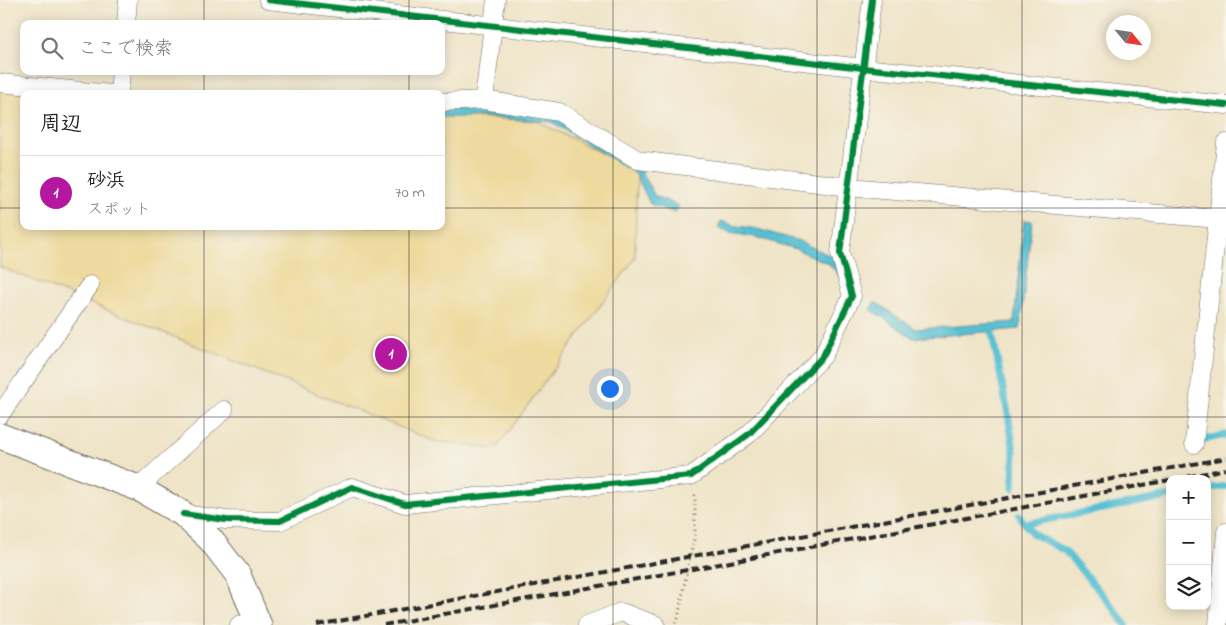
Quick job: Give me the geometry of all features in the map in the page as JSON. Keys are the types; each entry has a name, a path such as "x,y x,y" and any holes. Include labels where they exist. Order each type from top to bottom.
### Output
{"main road":[{"path":"0,436 138,488 183,514 211,540 238,575 252,624"}],"street":[{"path":"126,20 128,0"},
{"path":"268,0 441,20"},
{"path":"484,100 496,0"},
{"path":"183,514 226,520 280,521 352,487 405,504 691,476 749,434 823,356 852,296 840,253 872,0"},
{"path":"445,20 863,68 1226,105"},
{"path":"119,90 121,75"},
{"path":"0,83 71,90"},
{"path":"445,102 484,100 559,112 638,160 849,187 1218,219"},
{"path":"1194,444 1226,143"},
{"path":"0,415 90,285"},
{"path":"138,488 224,410"},
{"path":"1218,625 1226,532"},
{"path":"587,625 620,612 656,625"}],"path":[{"path":"673,625 678,618 695,535 695,484 691,476"}],"sand":[{"path":"0,87 20,93 20,230 445,230 445,115 537,121 637,171 635,258 496,449 434,441 0,267"}],"water":[{"path":"445,109 555,115 640,170 655,196 679,206 675,213 650,204 636,174 552,122 485,117 445,117"},
{"path":"1024,220 1032,221 1020,329 913,338 870,309 875,302 916,329 1014,322"},
{"path":"721,221 799,241 833,257 845,282 829,264 796,249 756,237 729,233 718,228"}],"waterway":[{"path":"991,328 1014,452 1013,488"},
{"path":"1202,440 1226,435"},
{"path":"1211,488 1226,486"},
{"path":"1126,625 1065,551 1033,534 1025,524 1166,497"},
{"path":"1019,515 1025,524"}],"railway":[{"path":"317,625 1226,458"},
{"path":"1196,475 1226,469"},
{"path":"384,625 1166,481"}],"cycle path":[{"path":"268,0 443,20"},
{"path":"183,514 226,520 280,521 352,487 405,504 691,476 749,434 823,356 852,296 840,253 872,0"},
{"path":"445,20 863,68 1226,105"}],"place":[{"name":"砂浜","path":"391,354"}]}
